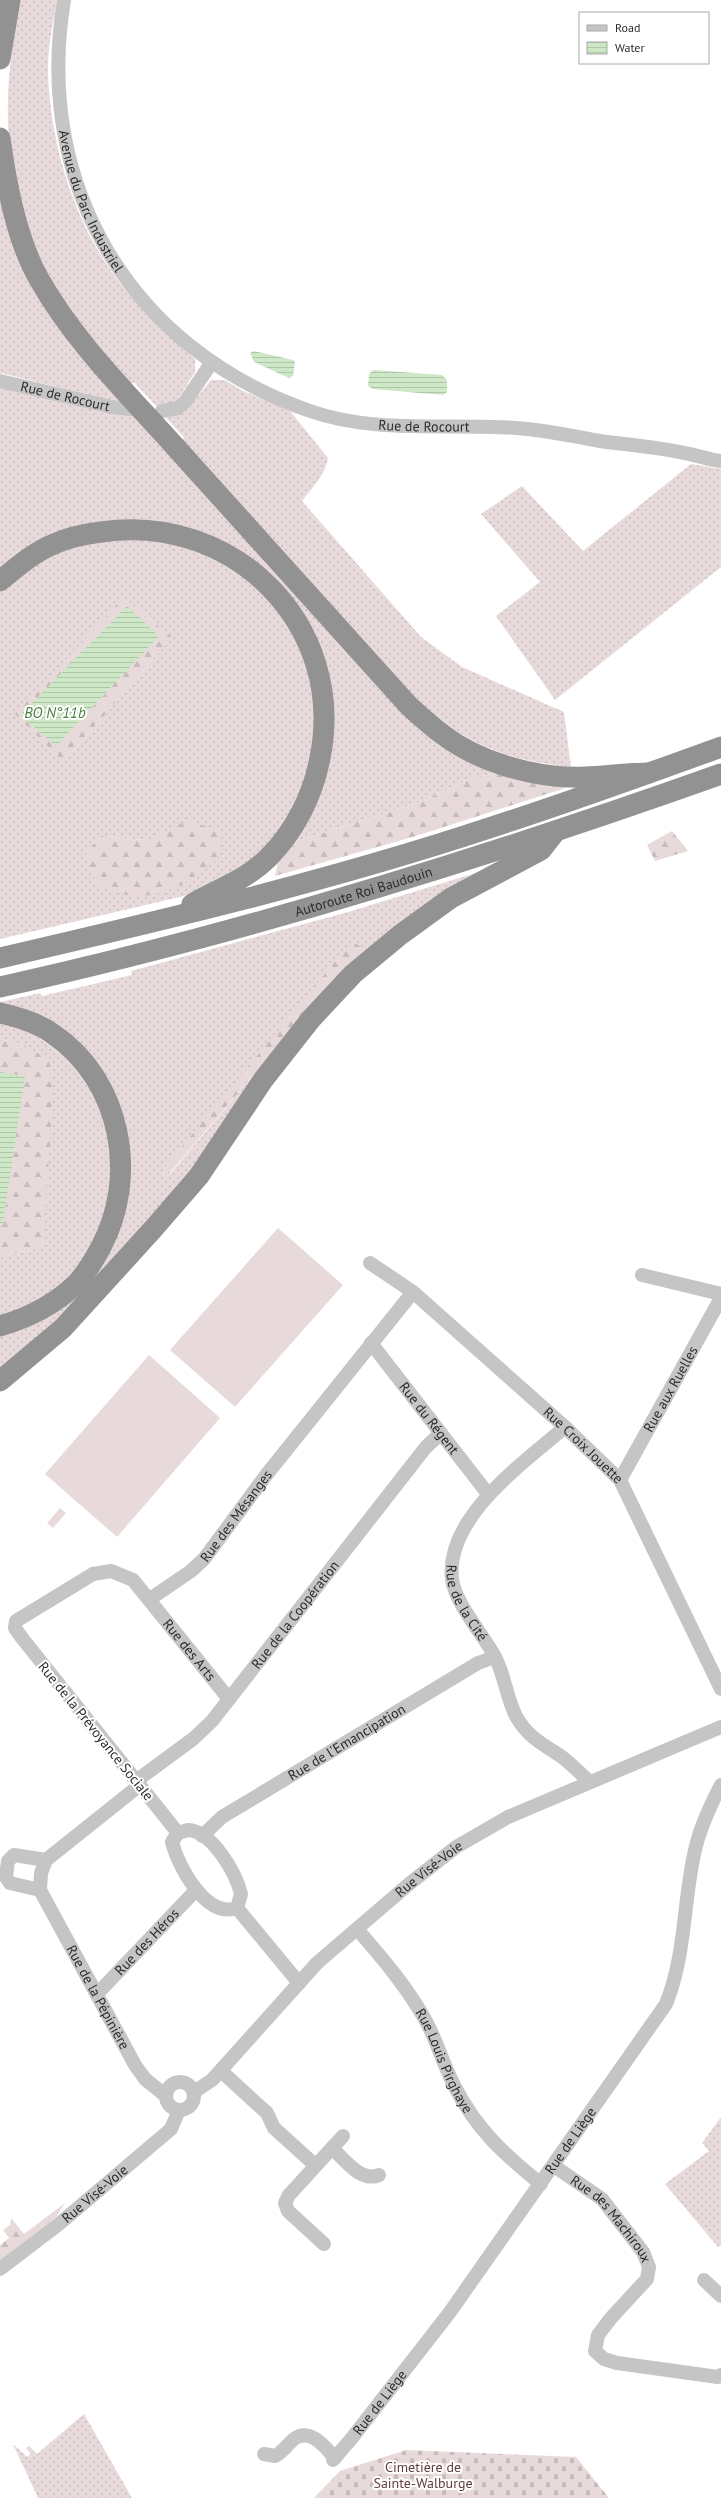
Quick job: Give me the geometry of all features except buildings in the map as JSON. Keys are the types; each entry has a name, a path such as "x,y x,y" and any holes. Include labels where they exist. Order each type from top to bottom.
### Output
{"highway":[{"path":"0,59 10,0"},
{"path":"0,138 5,179 15,217 38,277 56,306 107,370 410,706 443,735 474,753 506,766 544,774 584,777 621,773 648,773"},
{"path":"0,581 24,561 54,544 75,537 119,529 160,530 197,540 225,553 255,573 278,594 297,623 313,655 323,697 324,736 316,776 308,799 287,836 268,858 241,880 199,900 165,920"},
{"path":"0,958 165,920 305,883 489,829 721,747"},
{"name":"Autoroute Roi Baudouin","path":"0,987 92,967 415,877 556,831 721,774"},
{"path":"0,1381 63,1328 154,1228 199,1176 263,1080 311,1018 354,974 400,934 451,898 541,850 556,831"},
{"path":"0,1013 20,1018 53,1033 76,1054 95,1078 105,1095 117,1125 121,1153 122,1179 113,1225 92,1263 76,1284 47,1307 20,1321 0,1326"}],"street":[{"name":"Avenue du Parc Industriel","path":"64,0 57,69 60,106 73,172 87,212 116,263 144,304 184,343 212,362"},
{"path":"162,411 178,408 185,402 212,362"},
{"name":"Rue de Rocourt","path":"212,362 233,377 287,402 311,412 339,418 386,424 516,428 690,454 721,461"},
{"name":"Rue de Rocourt","path":"0,381 112,407 131,409"},
{"name":"Rue Croix Jouette","path":"370,1263 413,1292 566,1427 620,1480 721,1689"},
{"path":"642,1276 721,1294"},
{"name":"Rue des Mésanges","path":"150,1599 191,1571 204,1558 253,1491 413,1292"},
{"name":"Rue aux Ruelles","path":"620,1480 721,1298"},
{"name":"Rue du Régent","path":"371,1343 488,1494"},
{"name":"Rue de la Cité","path":"566,1427 488,1494 468,1523 455,1550 452,1579 465,1611 495,1657 507,1693 521,1723 533,1739 563,1758 589,1781"},
{"name":"Rue de la Coopération","path":"46,1860 202,1732 426,1447 440,1434"},
{"name":"Rue de la Prévoyance Sociale","path":"150,1599 128,1577 111,1571 100,1571 77,1582 24,1615 16,1621 15,1628 178,1833"},
{"name":"Rue des Arts","path":"150,1599 229,1699"},
{"name":"Rue de l'Emancipation","path":"202,1836 227,1813 478,1663 495,1657"},
{"name":"Rue Visé-Voie","path":"0,2269 59,2224 171,2129 179,2110 192,2105 194,2092 206,2086 221,2071 317,1963 456,1847 508,1817 589,1781 721,1727"},
{"name":"Rue de Liège","path":"264,2454 275,2456 295,2439 304,2435 316,2439 334,2459 450,2312 554,2166 666,2004 678,1970 695,1850 707,1812 721,1785"},
{"path":"192,1831 202,1836 217,1850 233,1872 242,1894 237,1908 228,1910 219,1906 196,1890 174,1850 172,1842 178,1833 192,1831"},
{"path":"14,1854 46,1860 41,1873 40,1890 10,1883 6,1877 8,1861 14,1854"},
{"name":"Rue de la Pépinière","path":"40,1890 134,2065 145,2079 166,2096"},
{"name":"Rue des Héros","path":"97,1994 196,1890"},
{"path":"237,1908 299,1983"},
{"name":"Rue Louis Pirghaye","path":"357,1929 390,1967 411,1995 428,2024 455,2088 483,2133 508,2158 541,2184"},
{"path":"221,2071 267,2113 274,2128 315,2165"},
{"path":"179,2110 170,2106 166,2096 171,2085 180,2082 190,2085 194,2092"},
{"path":"324,2244 285,2207 289,2195 343,2136"},
{"path":"332,2148 362,2176 371,2178 379,2175"},
{"name":"Rue des Machiroux","path":"554,2166 602,2199 643,2252 649,2267 647,2279 611,2318 598,2335 595,2351 604,2359 617,2363 718,2376 721,2375"},
{"path":"704,2280 721,2296"}],"green space":[{"path":"20,0 57,0 48,56 51,107 56,139 64,171 88,232 104,260 123,287 150,317 195,359 195,372 175,404 157,407 134,382 131,384 67,306 45,270 33,244 17,190 9,134 9,78"},
{"path":"0,170 13,224 124,402 109,400 1,373 0,375"},
{"path":"211,380 225,380 241,390 290,411 328,458 321,476 302,501 421,637 462,667 564,712 571,767 527,760 490,749 456,731 421,704 182,440 184,437 166,418 187,409"},
{"path":"0,387 136,415 396,698 505,771 472,778 417,803 288,844 330,696 255,565 119,525 0,575"},
{"path":"691,464 721,469 721,567 555,700 496,616 540,582 481,514 522,486 583,551"},
{"path":"114,538 178,542 232,567 269,599 293,632 305,657 316,717 308,779 283,827 264,850 214,886 180,897 0,939 0,592 11,581 58,551","holes":["123,598 172,637 64,762","100,836 147,840 86,853"]},
{"name":"BO N°11b","path":"123,598 172,637 64,762 15,714"},
{"path":"505,771 575,785 416,836 275,876 279,857 288,844 417,803 472,778"},
{"path":"188,820 219,831 219,857 201,873 181,885 146,896 125,895 96,884 86,853 100,836 147,840"},
{"path":"672,831 688,851 655,861 647,845"},
{"path":"495,867 389,939 197,1172 51,1328 0,1370 0,1335 99,1267 115,1242 123,1217 98,1071 0,1005 0,1002 40,993 42,996 132,975 131,971 348,912","holes":["361,948 169,1175 162,1173"]},
{"path":"352,941 362,948 168,1175 161,1172"},
{"path":"0,1021 30,1032 53,1047 73,1064 90,1084 102,1108 114,1162 105,1222 72,1275 48,1296 18,1311 0,1316 0,1257 43,1246 21,1044 0,1039"},
{"path":"0,1039 21,1044 49,1060 53,1095 43,1246 0,1257"},
{"path":"278,1228 343,1285 235,1407 170,1350"},
{"path":"149,1355 220,1418 117,1537 45,1474"},
{"path":"60,1508 66,1513 53,1528 47,1523"},
{"path":"721,2117 721,2245 718,2247 665,2184 709,2151 702,2143"},
{"path":"65,2203 56,2217 0,2261 0,2245 9,2238 3,2230 10,2225 11,2218 24,2234"},
{"path":"84,2414 132,2498 38,2498 13,2444 27,2457 31,2454 26,2448 29,2446 37,2454"},
{"name":"Cimetière de Sainte-Walburge","path":"406,2450 576,2457 609,2498 314,2498 340,2471"}],"water":[{"path":"254,351 293,360 295,362 293,376 289,378 254,362 250,353"},
{"path":"373,370 442,375 447,380 447,392 443,395 373,389 368,386 369,374"},
{"name":"BO N°11b","path":"127,606 159,636 56,746 20,715"},
{"path":"0,1072 25,1076 3,1223 0,1223"}]}
